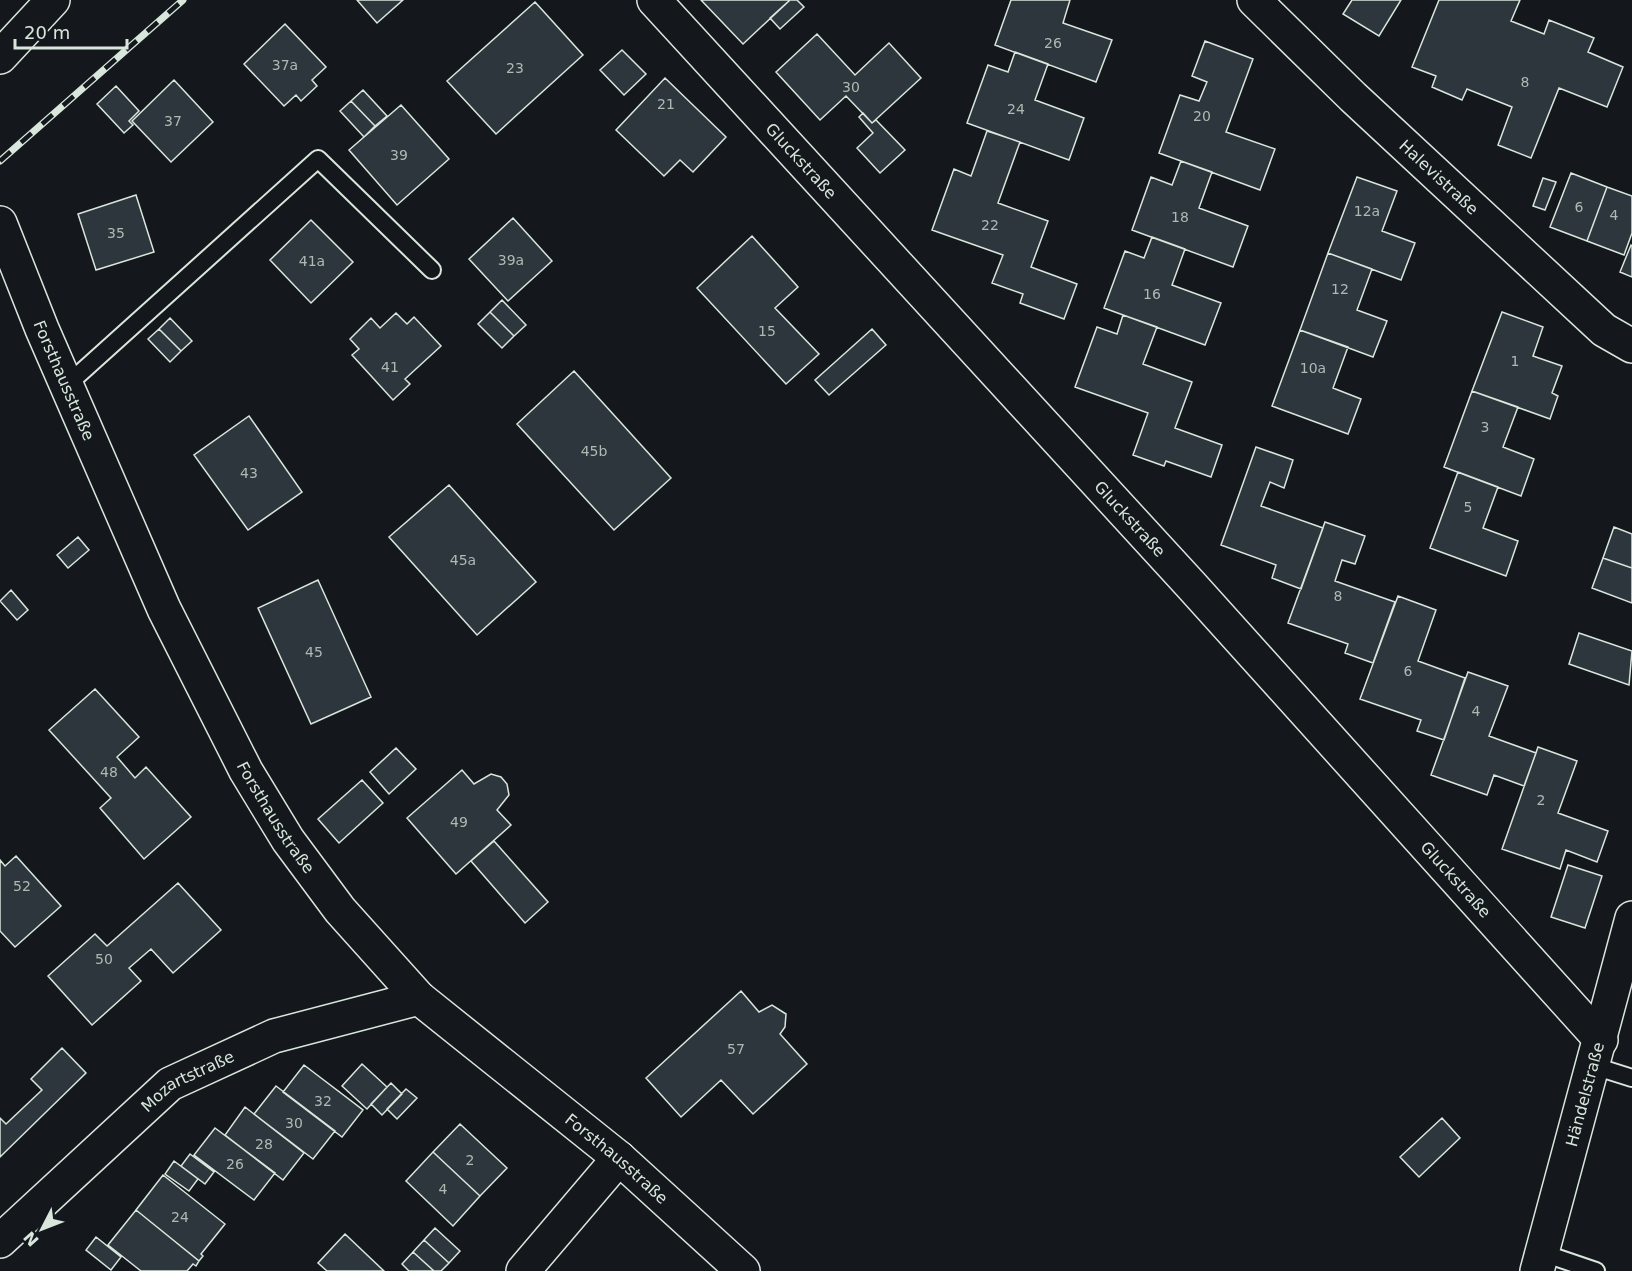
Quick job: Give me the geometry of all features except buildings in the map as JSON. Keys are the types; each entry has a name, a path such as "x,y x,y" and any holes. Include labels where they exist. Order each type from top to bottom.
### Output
{"street":[{"path":"0,57 53,0"},
{"name":"Gluckstraße","path":"654,0 1145,534 1598,1053"},
{"name":"Halevistraße","path":"1254,0 1353,97 1604,330 1632,346"},
{"name":"Forsthausstraße","path":"0,223 164,609 246,771 288,840 340,910 419,998 619,1158 742,1271"},
{"name":"Händelstraße","path":"1540,1262 1628,951 1632,918"},
{"name":"Mozartstraße","path":"0,1241 170,1084 274,1036 419,998"},
{"path":"523,1271 619,1158"}],"lane":[{"path":"67,385 318,159 432,270"},
{"path":"1598,1053 1632,1078"},
{"path":"1540,1262 1596,1271"}],"railway":[{"path":"0,161 183,0"}]}
